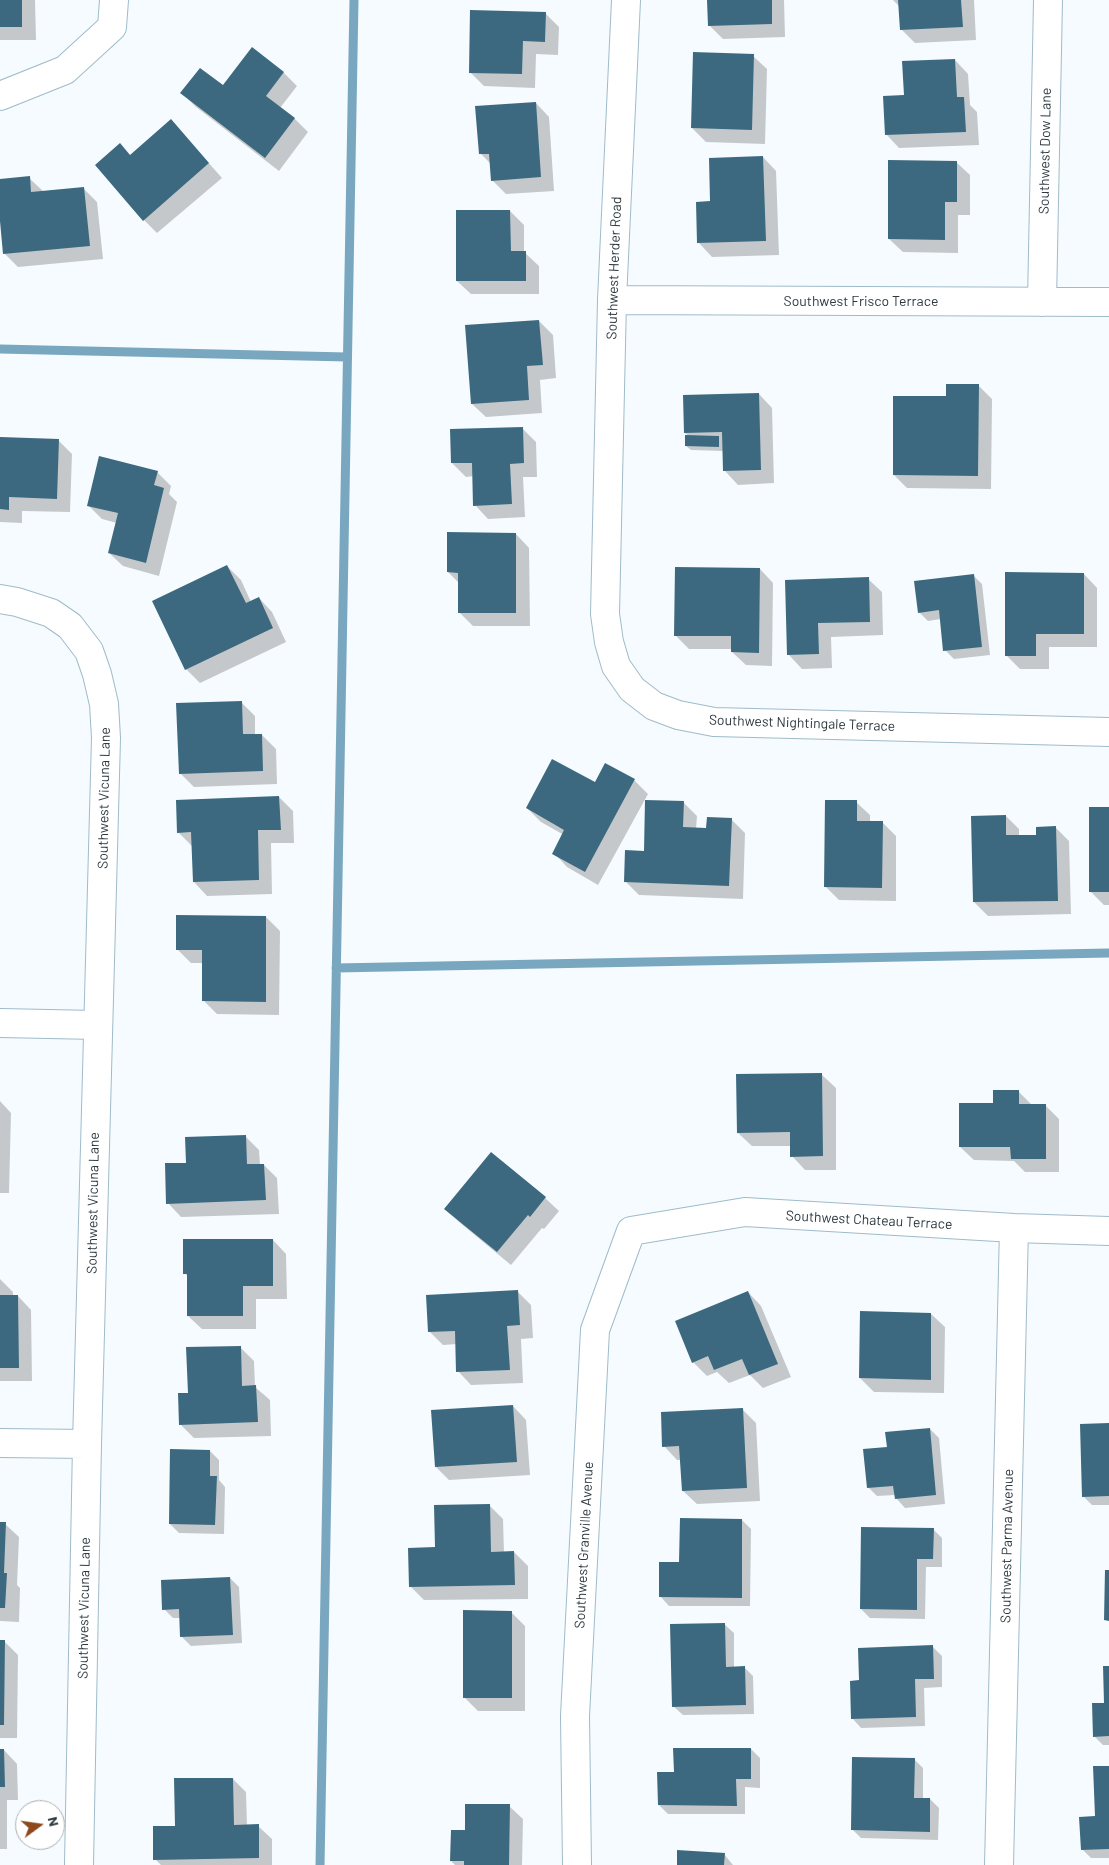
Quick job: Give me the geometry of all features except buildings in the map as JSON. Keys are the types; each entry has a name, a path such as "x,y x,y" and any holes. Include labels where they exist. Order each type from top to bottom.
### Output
{"street":[{"path":"0,96 65,70 112,27 114,0"},
{"name":"Southwest Herder Road","path":"606,536 612,300 626,0"},
{"name":"Southwest Dow Lane","path":"1042,302 1048,0"},
{"name":"Southwest Frisco Terrace","path":"612,300 1109,302"},
{"name":"Southwest Nightingale Terrace","path":"606,536 605,614 609,642 616,666 632,689 654,706 678,716 714,722 1109,732"},
{"name":"Southwest Vicuna Lane","path":"0,599 18,602 51,613 70,626 89,651 104,704 106,738 97,1025 79,1865"},
{"path":"0,1023 97,1025"},
{"name":"Southwest Chateau Terrace","path":"631,1231 745,1212 1014,1228 1109,1231"},
{"name":"Southwest Parma Avenue","path":"999,1865 1014,1228"},
{"name":"Southwest Granville Avenue","path":"577,1865 575,1716 595,1330 631,1231"},
{"path":"0,1443 87,1444"}],"waterway":[{"path":"320,1865 354,0"},
{"path":"0,349 347,357"},
{"path":"336,968 1109,953"}]}
